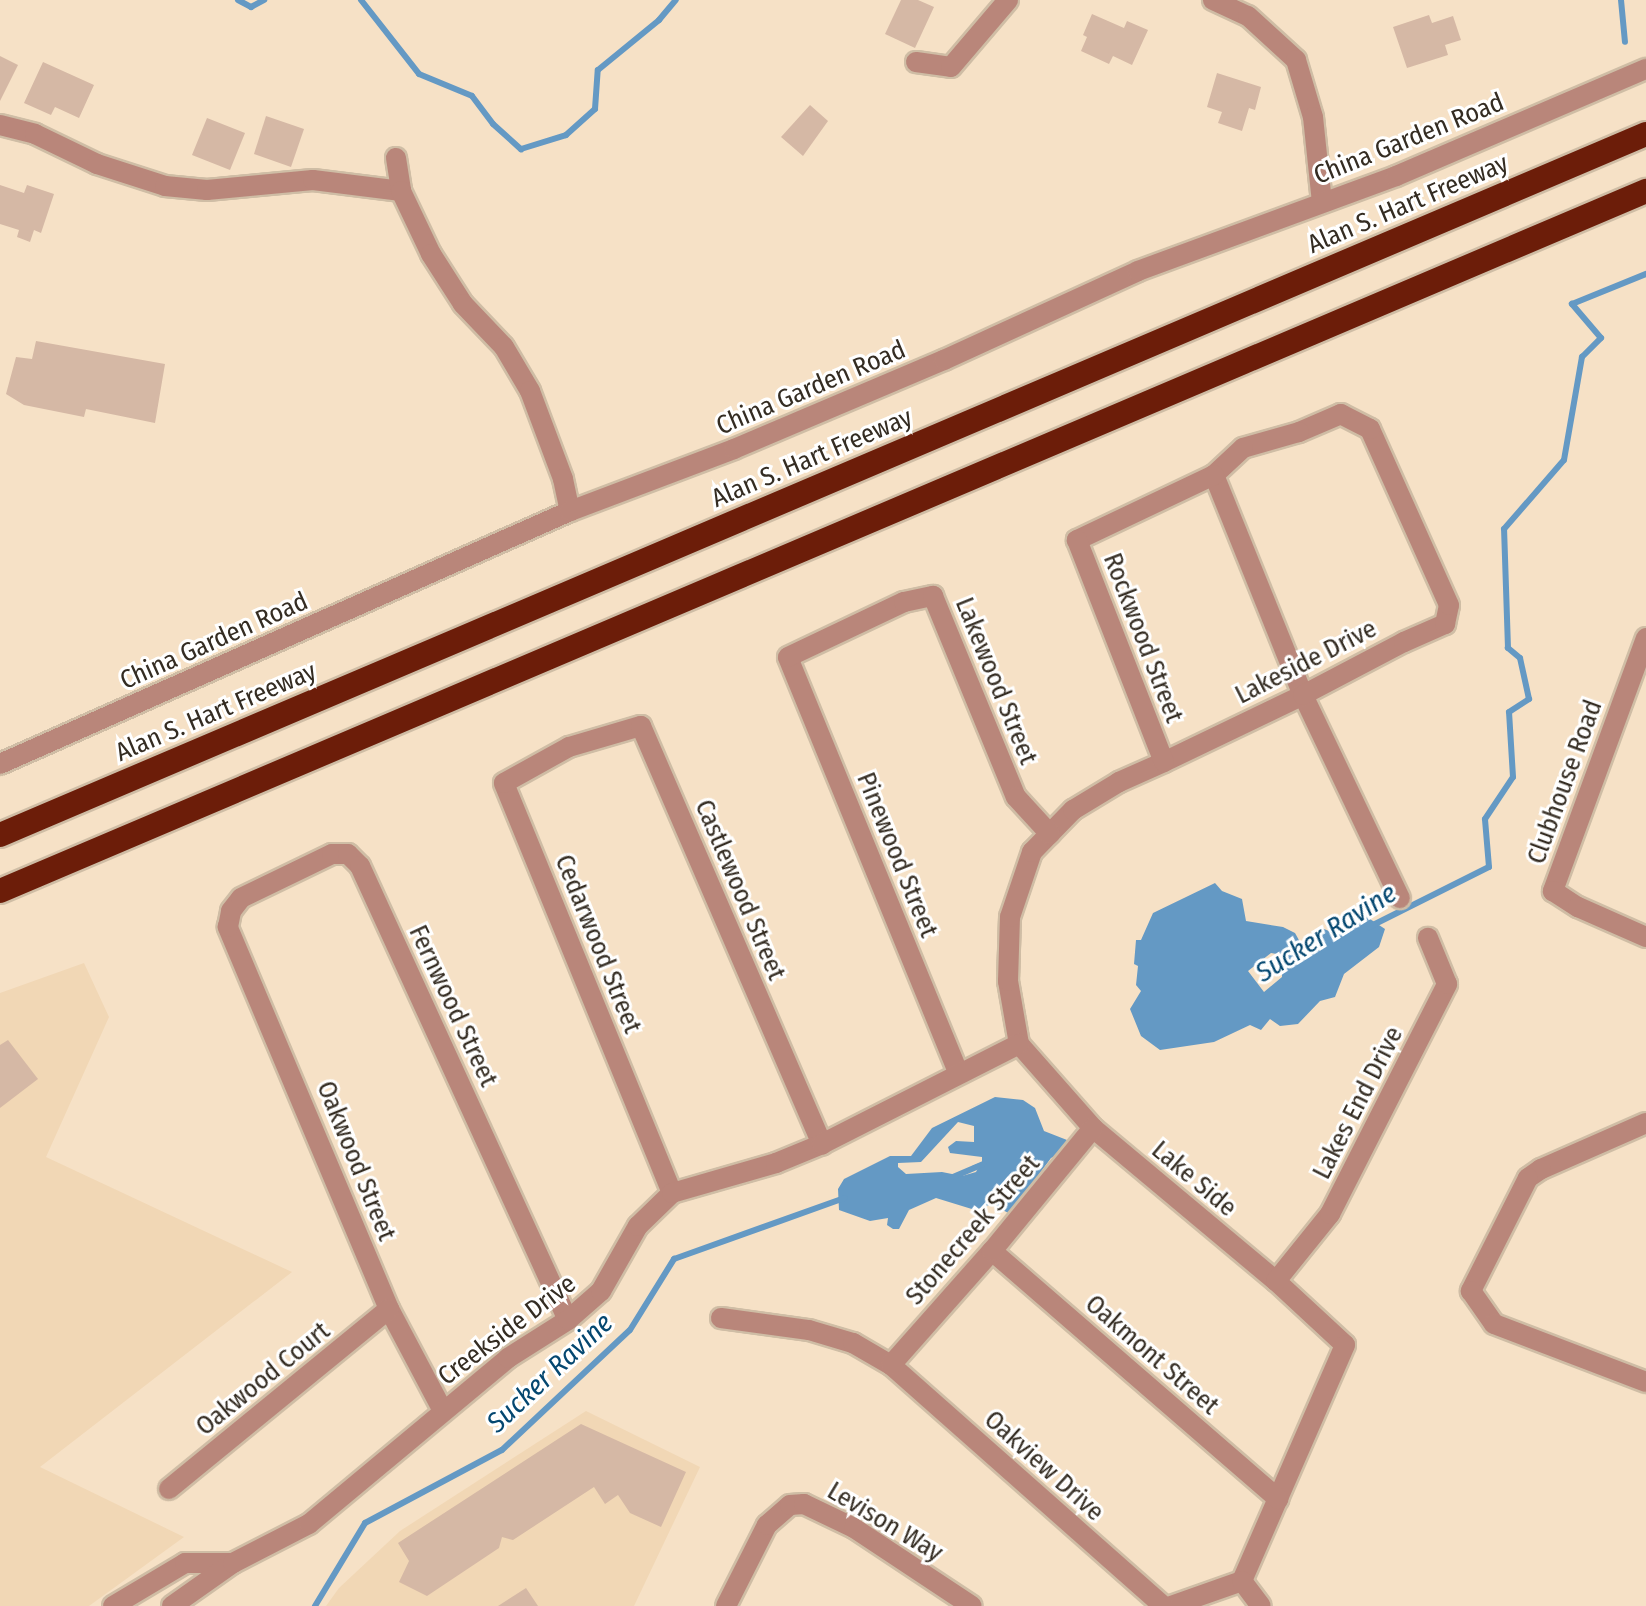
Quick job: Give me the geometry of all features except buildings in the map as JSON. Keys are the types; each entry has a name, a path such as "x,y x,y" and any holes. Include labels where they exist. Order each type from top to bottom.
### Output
{"highway":[{"name":"Alan S. Hart Freeway","path":"0,835 1646,134"},
{"path":"0,891 1646,191"}],"street":[{"path":"916,62 951,67 1008,0"},
{"path":"1213,0 1248,16 1296,60 1313,117 1322,203"},
{"name":"China Garden Road","path":"0,764 570,511 734,449 944,360 1138,271 1396,176 1646,69"},
{"path":"0,125 35,134 97,164 165,186 207,190 313,180 401,191"},
{"path":"396,158 401,191 431,254 463,304 504,347 530,391 563,479 570,511"},
{"name":"Lakeside Drive","path":"1019,1044 1008,981 1010,917 1032,852 1073,810 1119,782 1445,624 1449,605 1370,429 1341,414 1299,432 1243,448 1214,475"},
{"path":"1214,475 1303,695 1400,898"},
{"name":"Rockwood Street","path":"1164,762 1077,540 1214,475"},
{"name":"Lakewood Street","path":"788,657 904,602 933,596 1016,797 1050,834"},
{"name":"Clubhouse Road","path":"1646,638 1553,891 1578,907 1646,937"},
{"name":"Pinewood Street","path":"788,657 958,1072"},
{"name":"Castlewood Street","path":"569,747 641,726 822,1144"},
{"name":"Cedarwood Street","path":"569,747 504,783 672,1193"},
{"name":"Fernwood Street","path":"228,927 231,911 241,898 332,854 348,854 360,866 568,1320"},
{"name":"Oakwood Street","path":"228,927 389,1309 443,1411"},
{"name":"Lakes End Drive","path":"1276,1281 1330,1214 1447,984 1428,938"},
{"name":"Creekside Drive","path":"172,1606 233,1563 309,1524 508,1358 568,1320 601,1291 638,1226 672,1193 776,1163 822,1144 869,1123 958,1072 1019,1044"},
{"name":"Lake Side","path":"1019,1044 1093,1128 1276,1281 1345,1345 1278,1499"},
{"path":"1646,1123 1541,1169 1528,1178 1471,1291 1494,1324 1646,1382"},
{"name":"Stonecreek Street","path":"891,1365 992,1251 1093,1128"},
{"name":"Oakmont Street","path":"992,1251 1278,1499"},
{"name":"Oakwood Court","path":"169,1489 389,1309"},
{"name":"Oakview Drive","path":"721,1318 809,1330 853,1343 891,1365 1163,1606"},
{"path":"1171,1606 1242,1581 1278,1499"},
{"name":"Levison Way","path":"726,1606 767,1525 790,1505 804,1504 854,1528 972,1606"},
{"name":"Creekside Drive","path":"113,1606 185,1563 233,1563"},
{"path":"1242,1581 1261,1606"}],"shaded area":[{"path":"84,963 109,1017 46,1157 292,1272 40,1467 184,1537 89,1606 0,1606 0,993"},
{"path":"586,1411 700,1467 634,1606 326,1606 339,1588 400,1531"}],"water":[{"path":"1215,883 1222,891 1242,899 1246,921 1283,927 1295,933 1300,942 1309,945 1319,927 1329,931 1355,909 1385,929 1379,947 1344,974 1335,997 1320,1001 1298,1024 1280,1026 1270,1019 1261,1030 1250,1025 1214,1042 1160,1050 1141,1036 1130,1009 1141,991 1136,985 1136,940 1141,940 1153,913","holes":["1271,953 1282,955 1282,977 1264,992 1248,971"]},
{"path":"995,1097 1023,1100 1035,1108 1044,1131 1067,1140 1060,1154 1051,1158 1010,1214 992,1204 975,1210 936,1198 909,1210 899,1229 893,1229 887,1225 888,1218 870,1221 839,1210 838,1189 844,1179 890,1156 911,1156 932,1128","holes":["958,1122 974,1126 974,1142 956,1141 948,1147 950,1153 982,1157 982,1162 972,1166 978,1168 976,1172 962,1176 942,1172 906,1174 898,1167 898,1163 921,1162"]}],"waterway":[{"path":"238,0 251,7 264,0"},
{"path":"361,0 419,74 472,96 493,124 521,149 566,135 595,109 598,70 659,20 676,0"},
{"name":"Sucker Ravine","path":"1621,0 1625,42"},
{"name":"Sucker Ravine","path":"1369,927 1489,867 1485,819 1513,777 1509,712 1529,699 1520,658 1508,648 1504,529 1564,460 1582,357 1601,338 1572,304 1646,274"},
{"name":"Sucker Ravine","path":"953,1177 983,1164"},
{"name":"Sucker Ravine","path":"315,1606 365,1523 502,1450 630,1330 674,1259 844,1198"}]}
